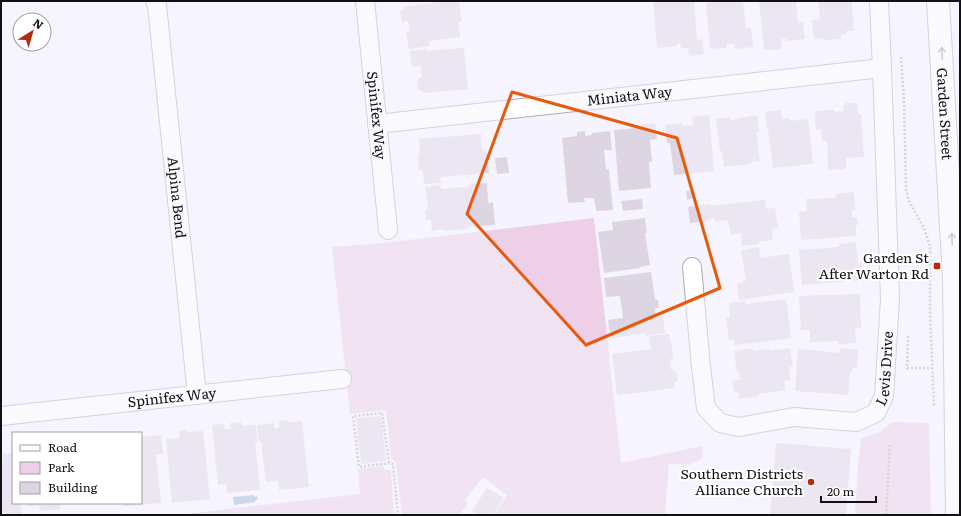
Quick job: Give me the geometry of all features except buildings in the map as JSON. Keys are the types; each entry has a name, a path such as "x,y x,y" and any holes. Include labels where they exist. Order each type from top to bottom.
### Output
{"main road":[{"name":"Garden Street","path":"938,1 954,278 957,515"}],"street":[{"name":"Alpina Bend","path":"155,1 157,5 197,395"},
{"name":"Spinifex Way","path":"365,1 388,230"},
{"name":"Levis Drive","path":"692,267 706,408 720,423 739,427 794,417 856,422 876,413 884,396 890,299 879,1"},
{"name":"Miniata Way","path":"377,124 882,68"},
{"name":"Spinifex Way","path":"2,413 197,395 342,379"}],"path":[{"path":"901,53 904,100 906,190 909,201 924,228 930,246 930,313 934,408"},
{"path":"908,332 907,368 932,368"},
{"path":"389,463 382,413 353,416 359,467 389,463 393,464 398,515"},
{"path":"886,515 890,444"}],"highlighted area":[{"path":"512,92 677,138 720,288 586,345 467,214"}],"green space":[{"path":"594,218 621,463 702,446 703,458 689,465 669,464 665,515 494,515 507,495 483,477 465,500 468,504 459,515 402,515 396,463 391,458 386,410 350,414 332,247 383,243"},
{"path":"893,422 929,423 931,515 855,515 861,438 878,433"},
{"path":"383,466 384,469 391,471 394,515 176,515 360,494 358,469"}],"water":[{"path":"254,495 254,497 257,496 258,498 255,502 234,505 233,497"}],"place":[{"name":"Garden St After Warton Rd","path":"937,266"},
{"name":"Southern Districts Alliance Church","path":"811,482"}]}
